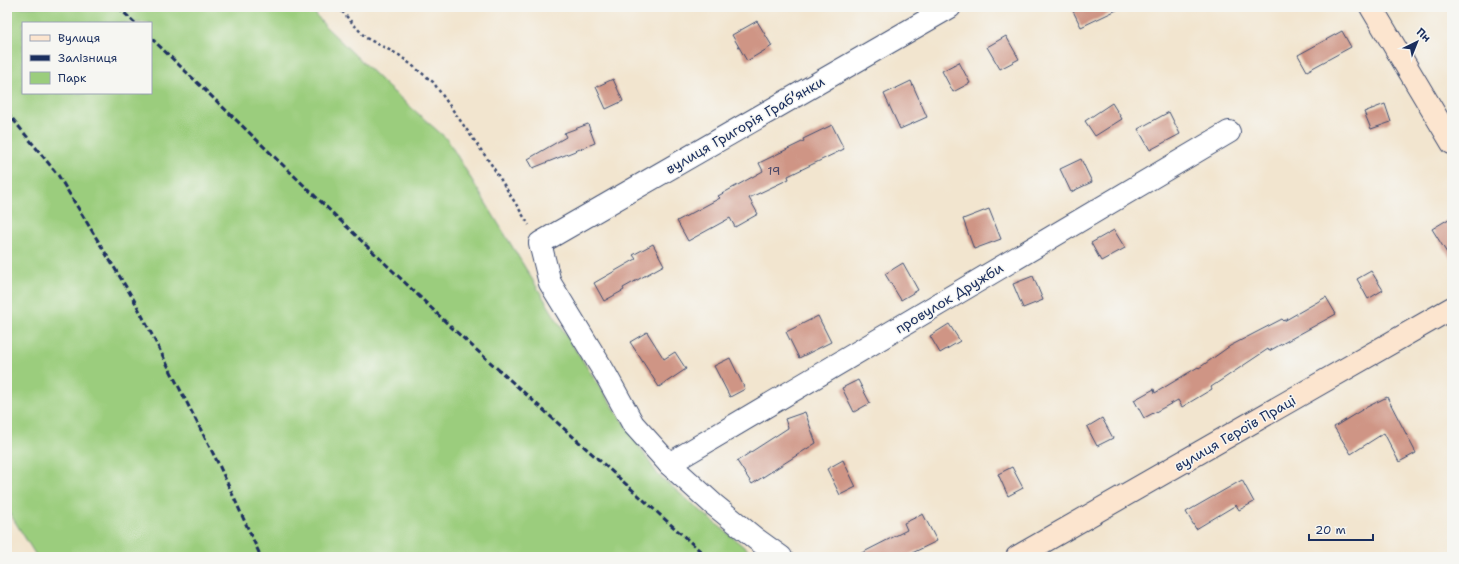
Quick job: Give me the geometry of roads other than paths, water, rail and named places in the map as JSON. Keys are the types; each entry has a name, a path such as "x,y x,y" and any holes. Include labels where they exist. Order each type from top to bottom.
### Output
{"main road":[{"path":"1371,7 1452,143"},
{"name":"вулиця Героїв Праці","path":"1017,557 1452,308"}],"street":[{"name":"вулиця Григорія Грабʼянки","path":"669,464 633,424 606,375 550,283 540,243 950,7"},
{"name":"провулок Дружби","path":"669,464 1228,132"},
{"path":"669,464 725,514 781,557"}],"railway":[{"path":"118,7 134,22"},
{"path":"152,39 451,327 707,557"},
{"path":"7,112 58,175 134,300 219,465 261,557"}]}
